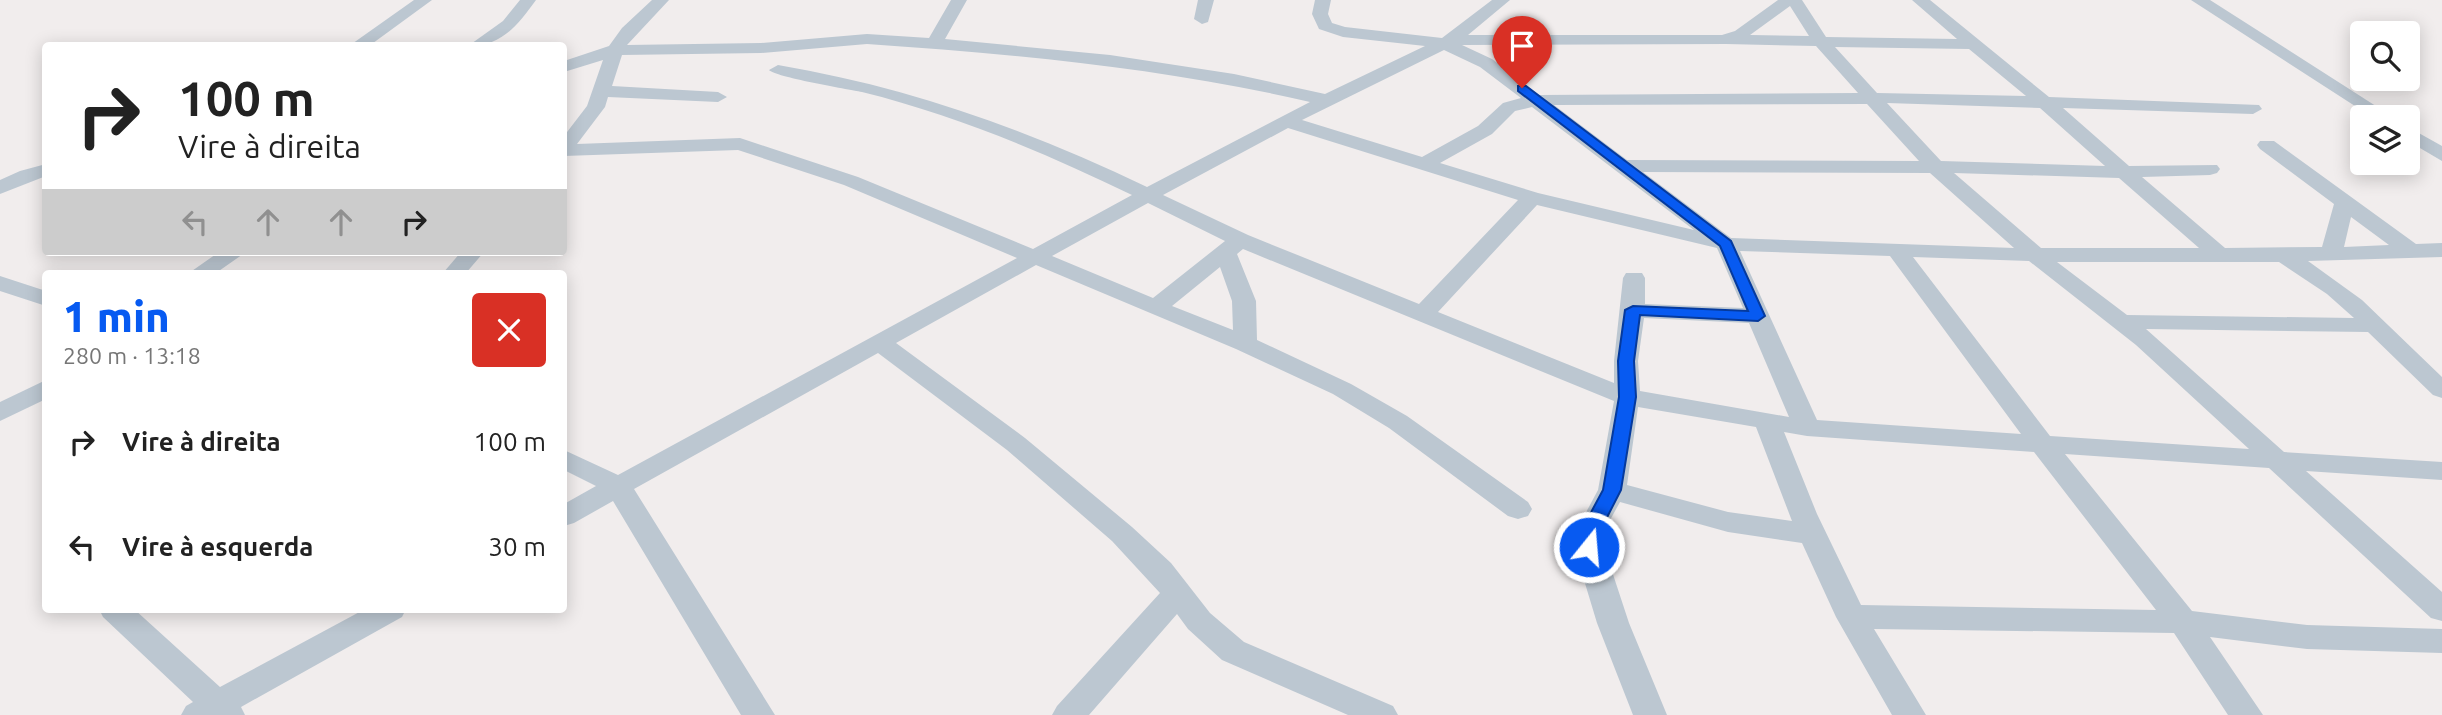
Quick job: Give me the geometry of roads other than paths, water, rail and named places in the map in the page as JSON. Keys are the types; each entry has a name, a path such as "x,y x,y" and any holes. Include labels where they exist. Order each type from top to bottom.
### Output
{"street":[{"path":"363,42 424,0"},
{"path":"482,42 509,24 528,0"},
{"path":"567,145 586,123 603,91 615,50 628,31 661,0"},
{"path":"935,44 941,28 959,0"},
{"path":"1202,19 1206,0"},
{"path":"1323,0 1320,14 1325,26 1343,32 1447,42 1724,40 1972,44"},
{"path":"567,514 881,344 1149,194 1326,100 1447,42 1502,0"},
{"path":"1724,40 1741,34 1788,0"},
{"path":"1794,0 1822,43 1935,167 2035,255 2123,322 2442,610"},
{"path":"1920,0 2043,101 2121,172 2217,253"},
{"path":"2199,0 2365,105"},
{"path":"567,67 615,50 761,48 867,39 1110,60 1234,79 1326,100"},
{"path":"1447,42 1486,63 1726,244 1807,428"},
{"path":"778,70 825,78 919,101 1070,158 1149,194 1232,246 1423,314 1627,397 1807,428 2442,471"},
{"path":"603,91 718,97"},
{"path":"1422,166 1485,130 1509,107 1536,100 1874,98 2253,109"},
{"path":"1288,121 1422,166 1532,198 1726,244 2035,255 2430,254"},
{"path":"2420,140 2442,155"},
{"path":"567,149 740,144 851,181 940,215 1034,258 1245,344 1342,389 1398,422 1518,509"},
{"path":"2267,145 2344,204 2430,254"},
{"path":"1624,166 1935,167 2121,172 2210,169"},
{"path":"0,188 42,171"},
{"path":"1423,314 1532,198"},
{"path":"2330,253 2344,204"},
{"path":"1155,308 1232,246"},
{"path":"1232,246 1244,301 1245,344"},
{"path":"1895,248 2043,445 2183,622 2246,715"},
{"path":"2284,255 2332,287 2442,390"},
{"path":"205,270 228,256"},
{"path":"457,270 469,256"},
{"path":"1634,278 1626,361 1627,397 1612,490 1590,531 1589,547 1613,623 1650,715"},
{"path":"0,284 42,298"},
{"path":"1633,310 1758,316"},
{"path":"2123,322 2374,325"},
{"path":"881,344 1016,444 1122,534 1160,571 1199,621 1233,651 1328,705 1381,715"},
{"path":"4,407 42,390"},
{"path":"1767,423 1812,534 1851,617 1909,715"},
{"path":"567,460 618,486 758,715"},
{"path":"1612,490 1728,522 1812,534"},
{"path":"1069,715 1178,593"},
{"path":"118,613 214,712 384,613"},
{"path":"1851,617 2183,622 2307,637 2442,641"}]}
